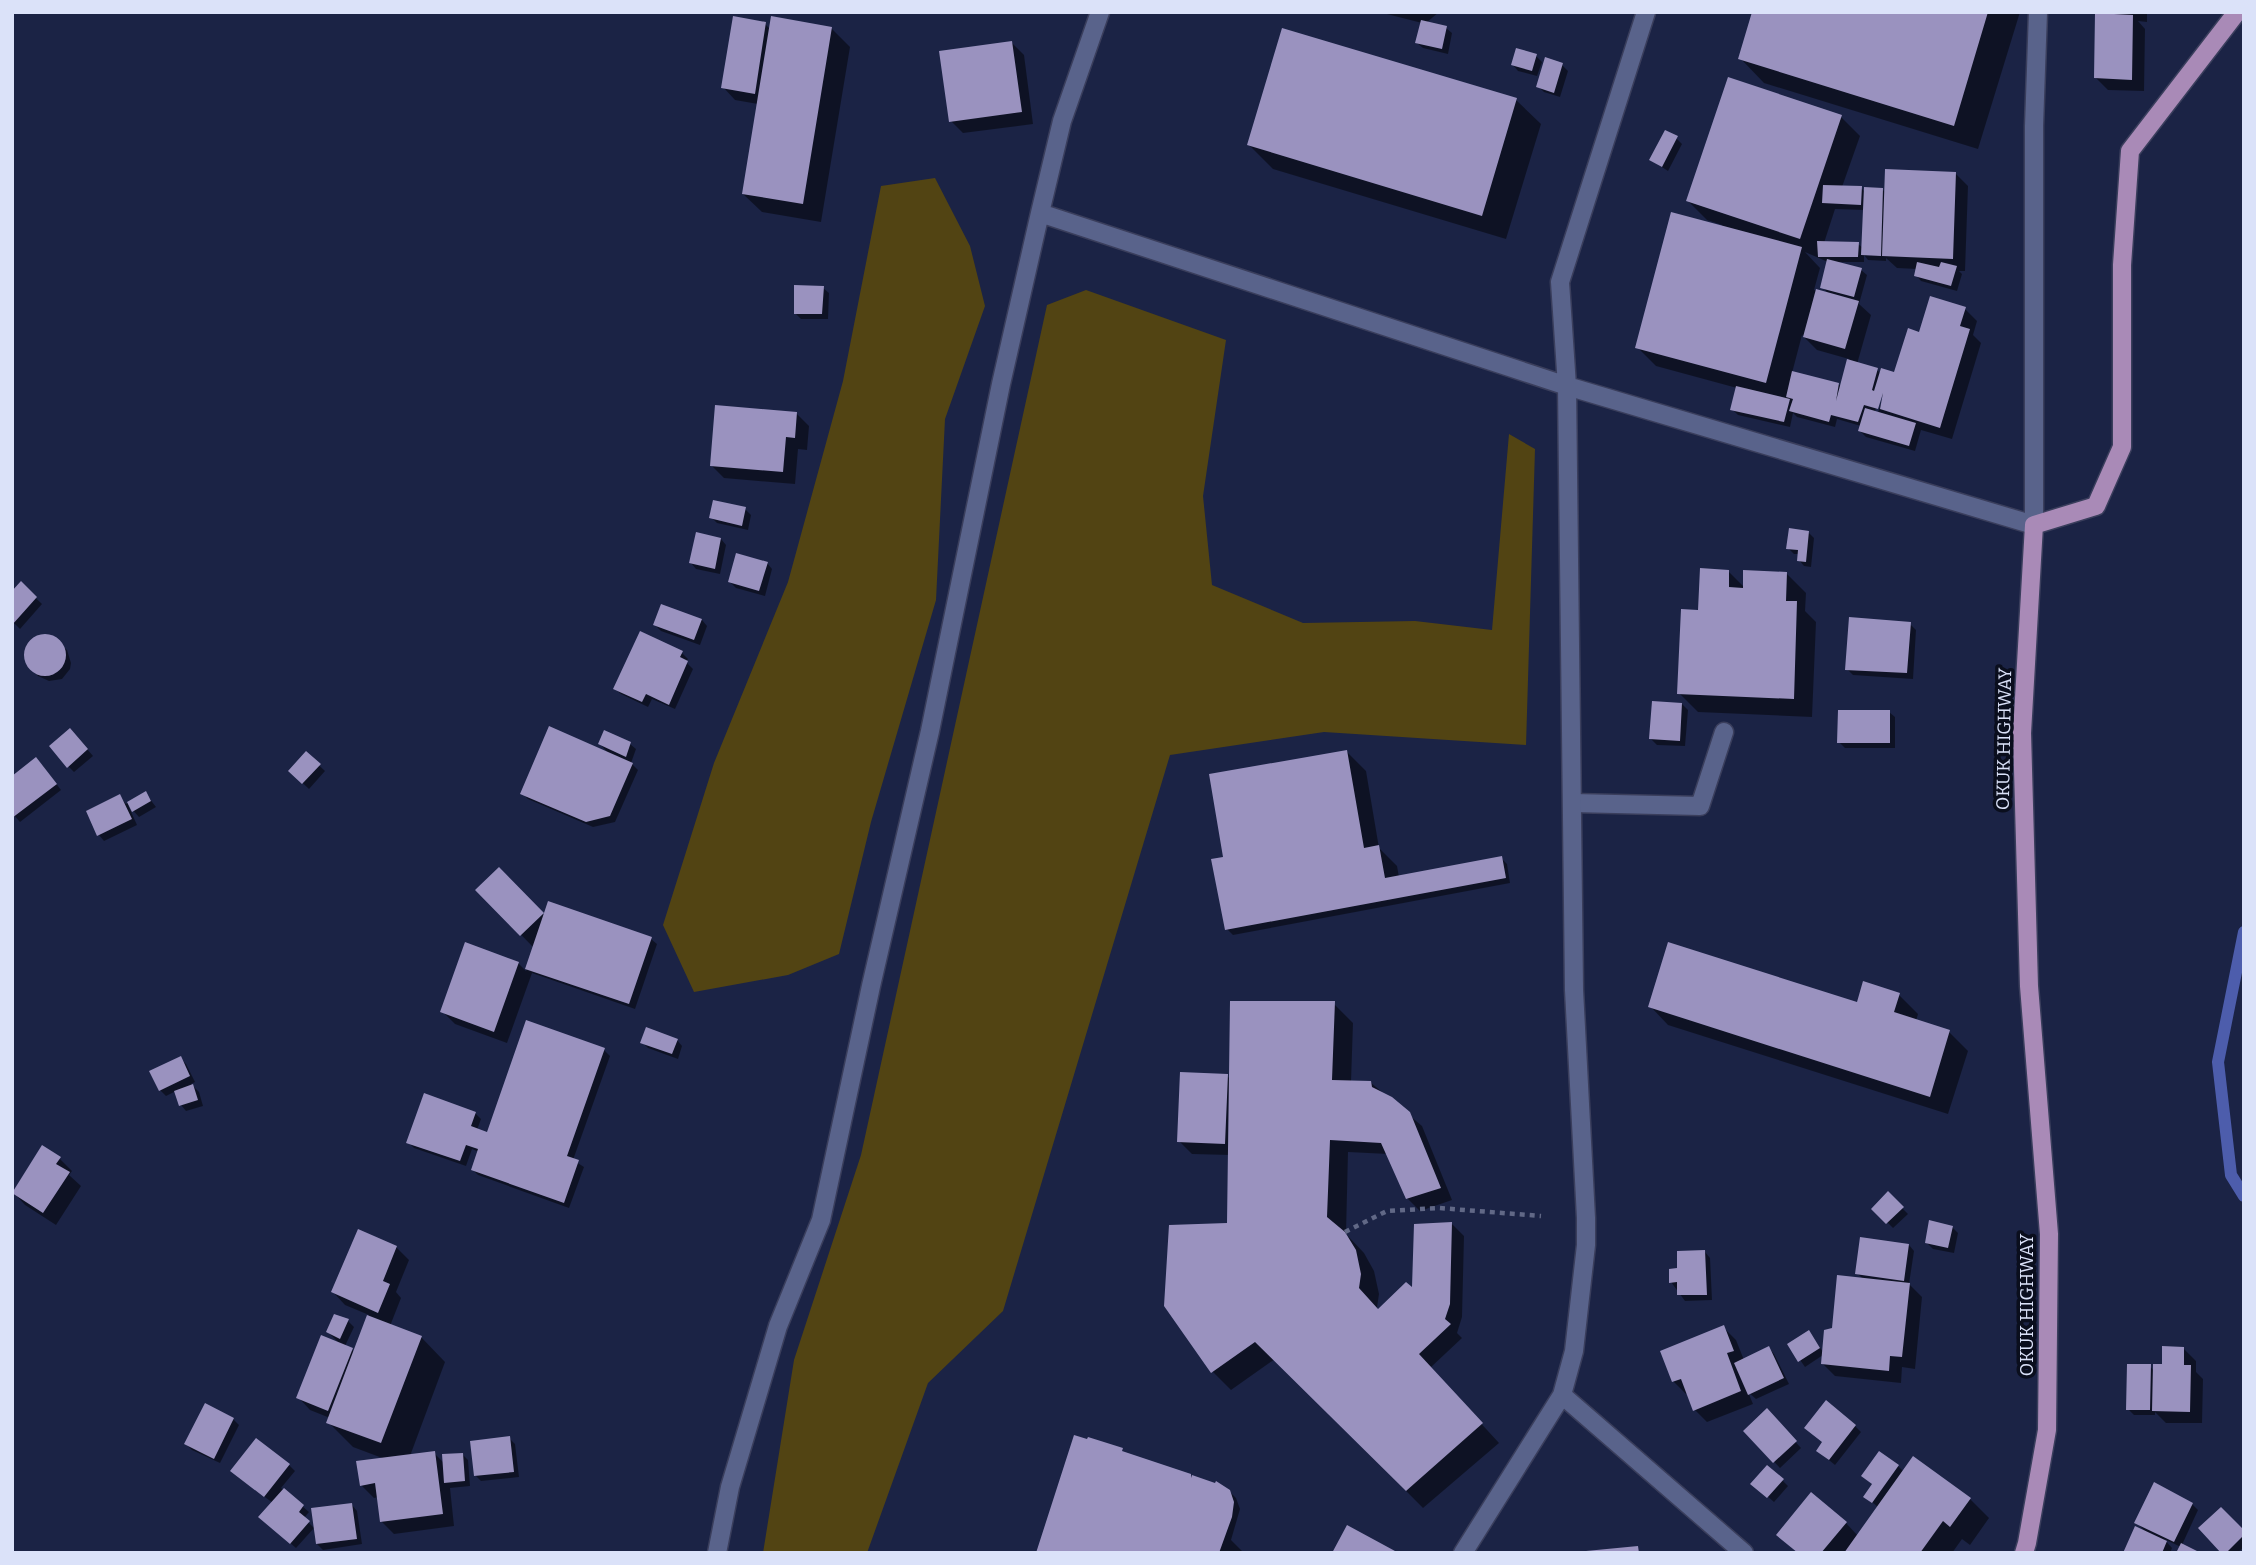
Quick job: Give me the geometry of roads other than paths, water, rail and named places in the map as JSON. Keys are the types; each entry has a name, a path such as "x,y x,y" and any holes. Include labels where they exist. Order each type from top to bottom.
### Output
{"main road":[{"path":"2034,525 2096,506 2122,447 2122,265 2130,151 2237,12"},
{"name":"OKUK HIGHWAY","path":"2024,1553 2047,1430 2049,1234 2029,986 2022,733 2034,525"}],"street":[{"path":"717,1553 730,1487 778,1326 821,1220 871,986 930,731 1001,384 1040,214 1062,121 1100,12"},
{"path":"1463,1553 1562,1395 1574,1352 1586,1231 1574,990 1567,386 1560,282 1646,12"},
{"path":"1040,214 1567,386 2034,525 2034,126 2038,12"},
{"path":"1573,803 1700,806 1724,732"},
{"path":"1562,1395 1744,1553"}],"waterway":[{"path":"2244,932 2218,1062 2231,1175 2244,1196"}]}
